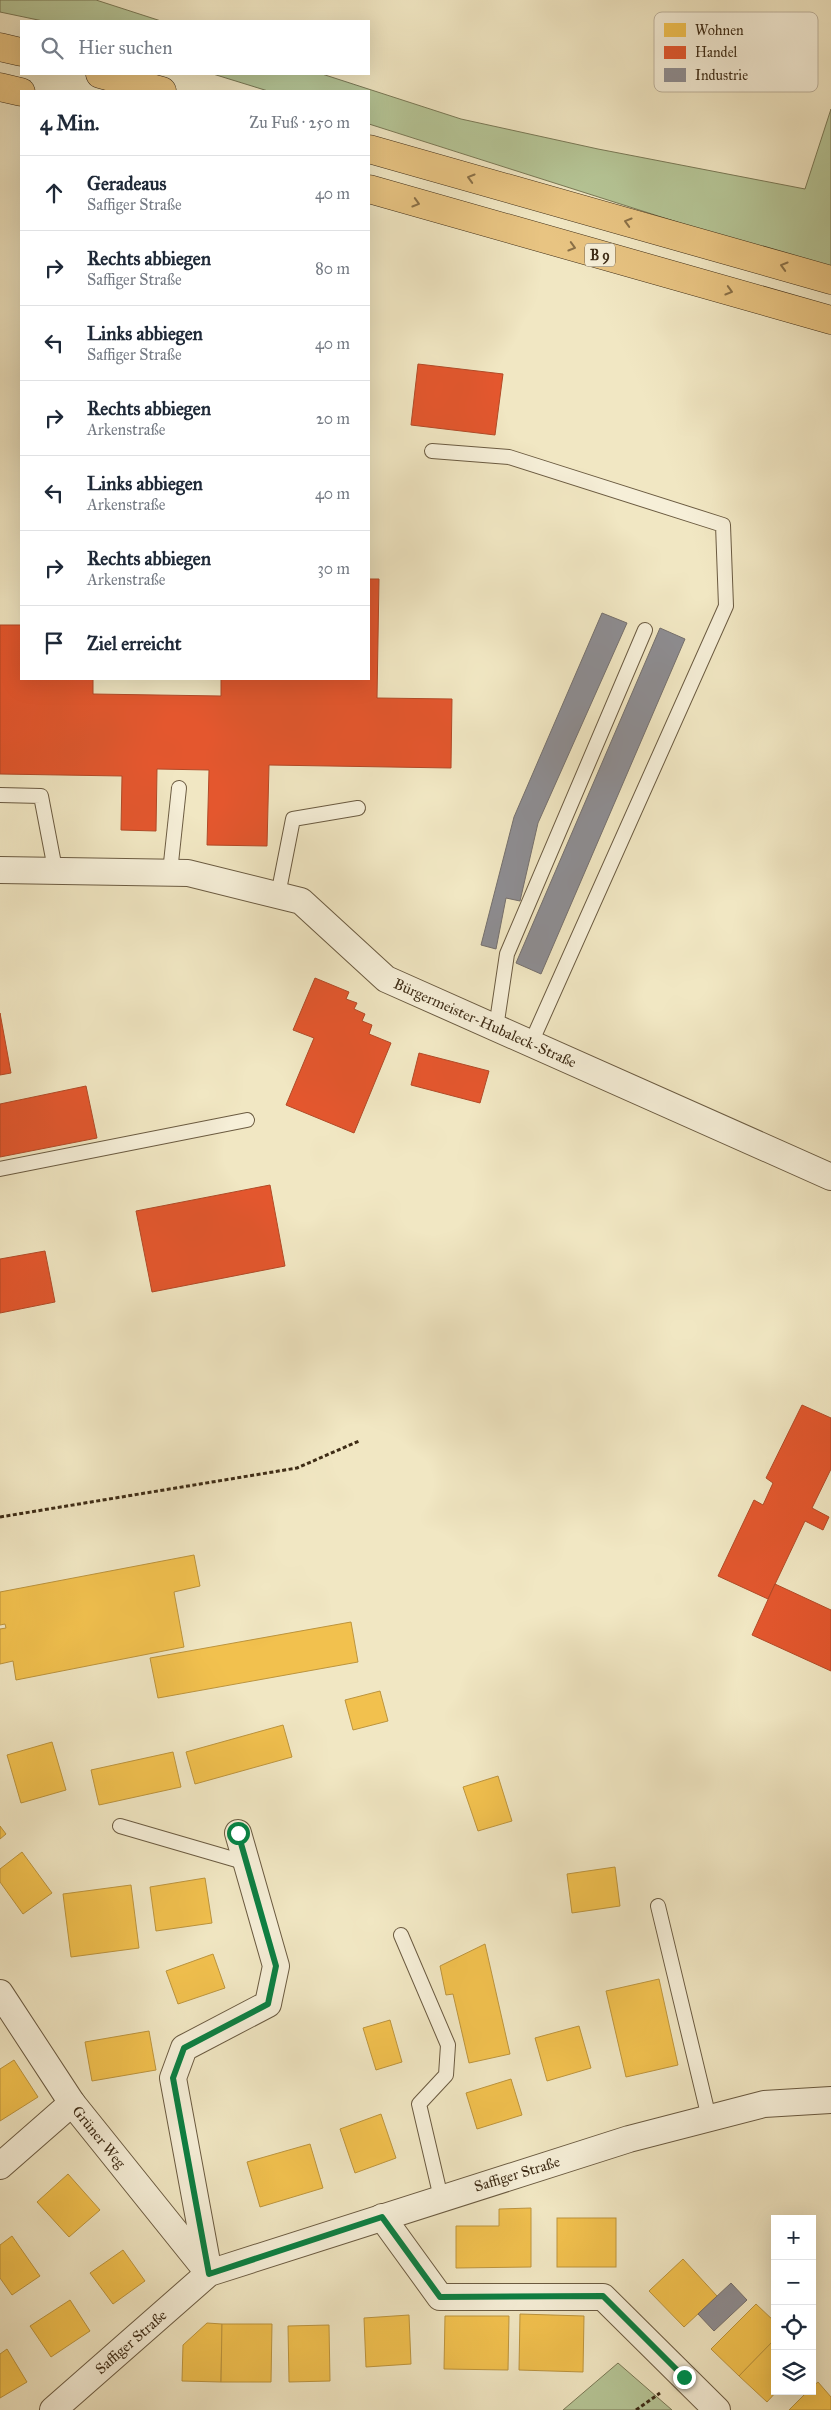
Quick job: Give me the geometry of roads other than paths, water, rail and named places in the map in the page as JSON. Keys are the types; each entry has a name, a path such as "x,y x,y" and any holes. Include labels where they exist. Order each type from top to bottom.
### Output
{"highway":[{"path":"0,47 20,52"},
{"path":"104,75 158,90"},
{"path":"0,87 20,92"},
{"path":"370,149 831,280"},
{"name":"B 9","path":"370,190 831,320"}],"street":[{"name":"Bürgermeister-Hubaleck-Straße","path":"0,870 55,869 188,872 301,901 386,979 831,1177"},
{"path":"209,2274 173,2078 184,2048 268,2004 276,1966 238,1833"},
{"name":"Grüner Weg","path":"0,1993 72,2103 209,2274"},
{"name":"Saffiger Straße","path":"53,2410 209,2274 629,2139 764,2104 831,2100"},
{"path":"0,2166 72,2103"},
{"path":"382,2217 440,2297 603,2296 717,2410"}],"lane":[{"path":"432,452 509,458 723,525 726,606 530,1043"},
{"path":"496,1028 507,954 645,630"},
{"path":"170,872 179,788"},
{"path":"0,795 40,796 55,869"},
{"path":"278,895 293,819 358,808"},
{"path":"0,1169 247,1120"},
{"path":"120,1826 247,1863"},
{"path":"658,1906 709,2118"},
{"path":"401,1935 448,2045 446,2075 419,2104 441,2198"}]}
